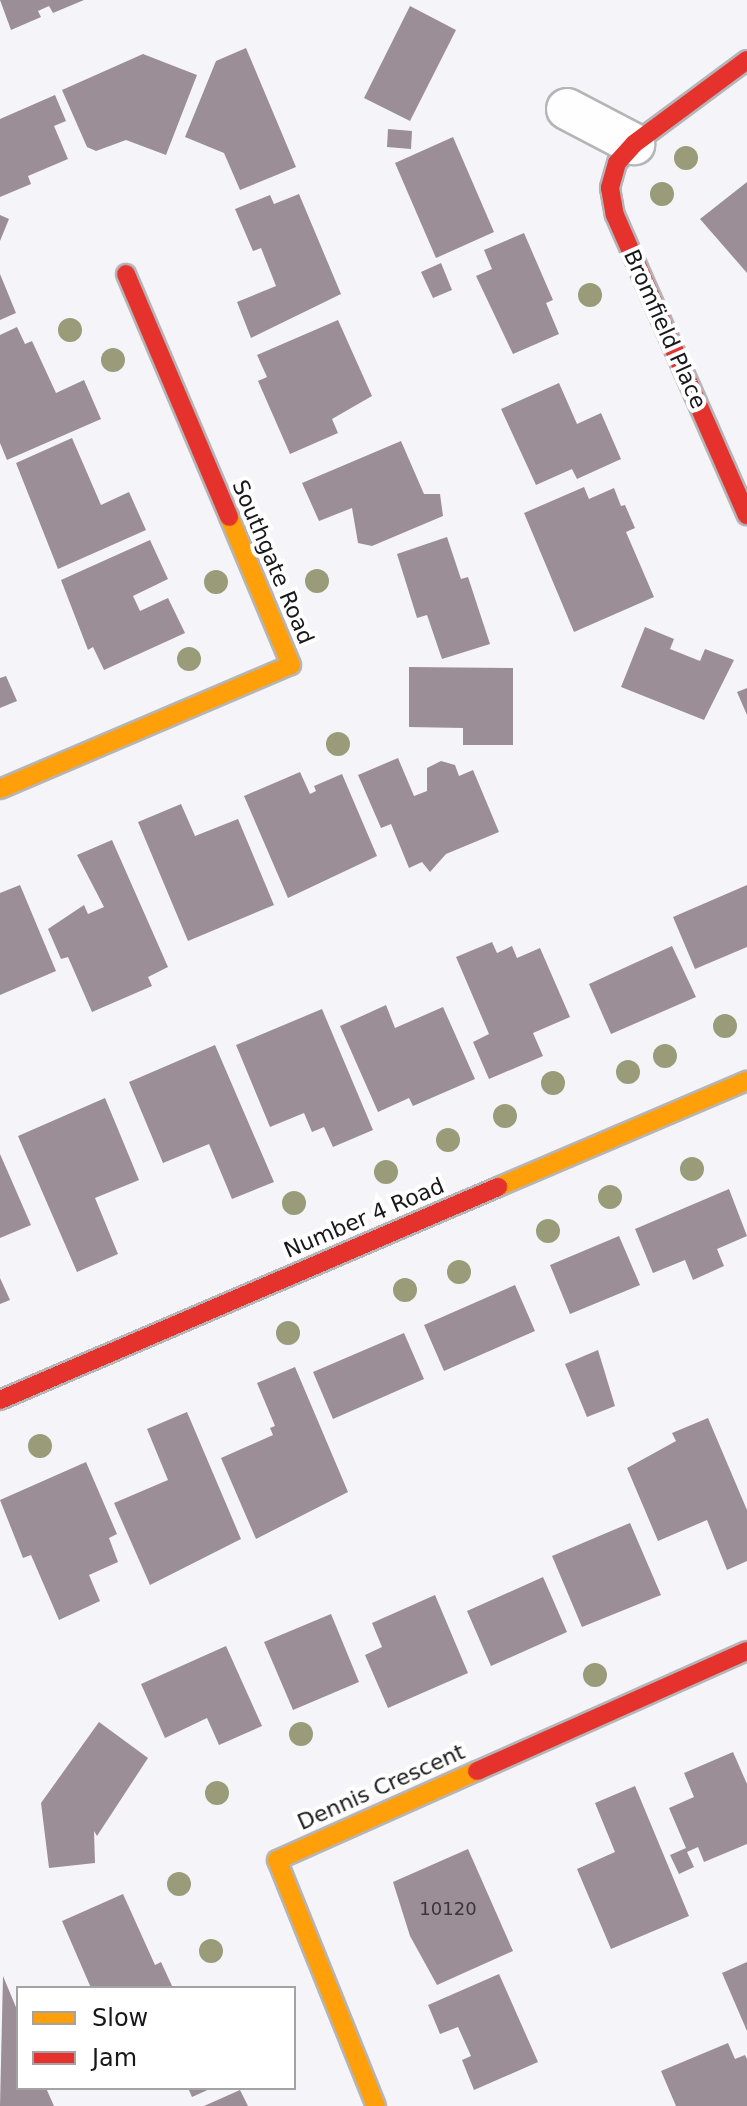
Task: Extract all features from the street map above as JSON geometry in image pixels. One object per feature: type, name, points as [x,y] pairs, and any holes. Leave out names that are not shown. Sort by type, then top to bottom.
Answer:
[{"type":"street","name":"Bromfield Place","points":[[747,60],[634,144],[617,163],[612,204],[747,515]]},
{"type":"street","points":[[567,109],[634,144]]},
{"type":"street","name":"Southgate Road","points":[[0,789],[291,665],[126,274]]},
{"type":"street","name":"Number 4 Road","points":[[0,1400],[747,1081]]},
{"type":"street","name":"Dennis Crescent","points":[[376,2106],[277,1860],[747,1651]]},
{"type":"building","points":[[0,0],[84,0],[53,13],[49,6],[38,11],[41,17],[11,30]]},
{"type":"building","points":[[410,6],[456,30],[410,121],[364,98]]},
{"type":"building","points":[[246,48],[296,167],[240,190],[224,153],[185,137],[216,61]]},
{"type":"building","points":[[143,54],[197,75],[166,155],[126,140],[96,151],[87,147],[62,90]]},
{"type":"building","points":[[55,95],[66,121],[54,126],[68,159],[28,176],[31,184],[0,197],[0,119]]},
{"type":"building","points":[[388,129],[412,131],[411,149],[387,147]]},
{"type":"building","points":[[453,137],[494,232],[436,258],[395,163]]},
{"type":"building","points":[[747,182],[747,273],[700,219]]},
{"type":"building","points":[[299,194],[341,294],[251,338],[237,302],[276,286],[261,248],[253,251],[235,209],[270,195],[274,204]]},
{"type":"building","points":[[0,215],[9,219],[0,241]]},
{"type":"building","points":[[524,233],[553,300],[546,303],[559,334],[513,354],[476,276],[492,269],[484,250]]},
{"type":"building","points":[[441,263],[452,290],[433,298],[421,272]]},
{"type":"building","points":[[0,274],[16,313],[0,320]]},
{"type":"building","points":[[338,320],[372,396],[332,419],[338,433],[290,454],[258,381],[267,377],[257,355]]},
{"type":"building","points":[[17,327],[25,344],[32,341],[56,393],[84,380],[101,419],[7,460],[0,443],[0,335]]},
{"type":"building","points":[[559,383],[577,424],[601,413],[621,459],[577,479],[572,469],[536,485],[501,409]]},
{"type":"building","points":[[72,438],[101,505],[129,492],[146,530],[58,569],[16,463]]},
{"type":"building","points":[[401,441],[424,494],[440,494],[443,516],[372,546],[358,543],[352,508],[319,521],[302,483]]},
{"type":"building","points":[[584,487],[589,499],[614,488],[621,506],[625,505],[635,528],[626,532],[654,597],[574,632],[524,513]]},
{"type":"building","points":[[447,537],[461,579],[468,577],[490,644],[442,659],[427,615],[417,618],[397,554]]},
{"type":"building","points":[[150,540],[168,579],[133,596],[140,611],[168,598],[185,633],[104,670],[93,647],[88,650],[61,580]]},
{"type":"building","points":[[645,627],[674,639],[670,649],[700,661],[705,649],[734,660],[704,720],[621,687]]},
{"type":"building","points":[[409,667],[513,668],[513,745],[463,745],[463,728],[409,727]]},
{"type":"building","points":[[6,676],[17,701],[0,708],[0,678]]},
{"type":"building","points":[[747,688],[747,715],[737,692]]},
{"type":"building","points":[[398,758],[414,796],[427,791],[427,768],[441,761],[455,765],[459,776],[473,770],[499,832],[446,854],[430,872],[422,862],[409,868],[391,824],[381,828],[358,775]]},
{"type":"building","points":[[300,772],[310,794],[316,791],[314,786],[342,774],[377,856],[288,898],[244,796]]},
{"type":"building","points":[[181,804],[195,836],[238,819],[274,905],[188,941],[138,822]]},
{"type":"building","points":[[112,840],[168,967],[148,977],[152,986],[92,1012],[68,957],[61,959],[48,929],[84,905],[88,914],[104,907],[77,855]]},
{"type":"building","points":[[20,885],[56,971],[0,995],[0,893]]},
{"type":"building","points":[[747,885],[747,947],[695,969],[673,917]]},
{"type":"building","points":[[492,942],[497,953],[512,946],[517,958],[540,948],[570,1017],[533,1033],[543,1056],[489,1079],[473,1042],[489,1034],[456,957]]},
{"type":"building","points":[[672,946],[696,997],[611,1034],[589,984]]},
{"type":"building","points":[[386,1005],[395,1028],[443,1007],[475,1079],[413,1106],[409,1098],[378,1112],[340,1026]]},
{"type":"building","points":[[322,1009],[373,1130],[333,1147],[324,1127],[312,1132],[304,1113],[270,1127],[236,1045]]},
{"type":"building","points":[[215,1045],[274,1182],[232,1199],[209,1144],[163,1163],[129,1082]]},
{"type":"building","points":[[105,1098],[139,1180],[95,1198],[118,1254],[77,1272],[18,1136]]},
{"type":"building","points":[[0,1154],[31,1225],[0,1238]]},
{"type":"building","points":[[729,1189],[747,1236],[717,1249],[724,1266],[693,1280],[685,1260],[653,1273],[635,1229]]},
{"type":"building","points":[[619,1236],[640,1285],[570,1314],[550,1265]]},
{"type":"building","points":[[0,1278],[10,1300],[0,1304]]},
{"type":"building","points":[[515,1285],[535,1331],[444,1371],[424,1325]]},
{"type":"building","points":[[404,1333],[424,1379],[333,1419],[313,1372]]},
{"type":"building","points":[[598,1350],[615,1406],[587,1417],[565,1364]]},
{"type":"building","points":[[295,1367],[348,1492],[256,1539],[221,1458],[273,1435],[270,1428],[275,1426],[257,1383]]},
{"type":"building","points":[[187,1412],[241,1539],[150,1585],[114,1503],[168,1480],[147,1429]]},
{"type":"building","points":[[708,1418],[747,1510],[747,1561],[727,1570],[707,1520],[658,1541],[627,1468],[676,1441],[672,1433]]},
{"type":"building","points":[[86,1462],[117,1534],[109,1538],[118,1562],[89,1575],[100,1601],[59,1620],[31,1555],[23,1558],[0,1500]]},
{"type":"building","points":[[630,1523],[661,1595],[582,1627],[552,1556]]},
{"type":"building","points":[[543,1577],[567,1632],[491,1666],[467,1611]]},
{"type":"building","points":[[435,1595],[468,1673],[388,1708],[365,1655],[382,1647],[372,1623]]},
{"type":"building","points":[[331,1614],[359,1682],[293,1710],[264,1642]]},
{"type":"building","points":[[226,1646],[262,1726],[219,1745],[207,1718],[165,1738],[141,1684]]},
{"type":"building","points":[[99,1722],[148,1758],[97,1836],[94,1831],[95,1863],[49,1868],[41,1803]]},
{"type":"building","points":[[733,1752],[747,1784],[747,1844],[704,1862],[698,1847],[687,1852],[694,1867],[679,1874],[670,1855],[686,1848],[669,1808],[694,1797],[684,1773]]},
{"type":"building","points":[[635,1786],[689,1916],[611,1949],[577,1869],[615,1852],[595,1803]]},
{"type":"building","points":[[468,1849],[513,1951],[437,1985],[410,1936],[393,1882]]},
{"type":"building","points":[[123,1894],[155,1965],[161,1962],[172,1986],[90,1986],[62,1921]]},
{"type":"building","points":[[747,1962],[747,2031],[722,1973]]},
{"type":"building","points":[[499,1974],[538,2062],[474,2090],[462,2060],[471,2056],[458,2027],[440,2034],[428,2005]]},
{"type":"building","points":[[3,1976],[16,2007],[16,2090],[47,2090],[54,2106],[0,2106]]},
{"type":"building","points":[[728,2043],[735,2059],[745,2055],[747,2059],[747,2106],[676,2106],[661,2071]]},
{"type":"building","points":[[189,2090],[208,2090],[192,2097]]},
{"type":"building","points":[[240,2090],[248,2106],[204,2106]]},
{"type":"traffic: slow","points":[[0,789],[291,665],[229,517]]},
{"type":"traffic: slow","points":[[498,1187],[747,1081]]},
{"type":"traffic: slow","points":[[376,2106],[277,1860],[477,1771]]},
{"type":"traffic: jam","points":[[747,60],[634,144],[617,163],[610,188],[615,215],[747,515]]},
{"type":"traffic: jam","points":[[126,274],[229,517]]},
{"type":"traffic: jam","points":[[0,1400],[498,1187]]},
{"type":"traffic: jam","points":[[477,1771],[747,1651]]}]
